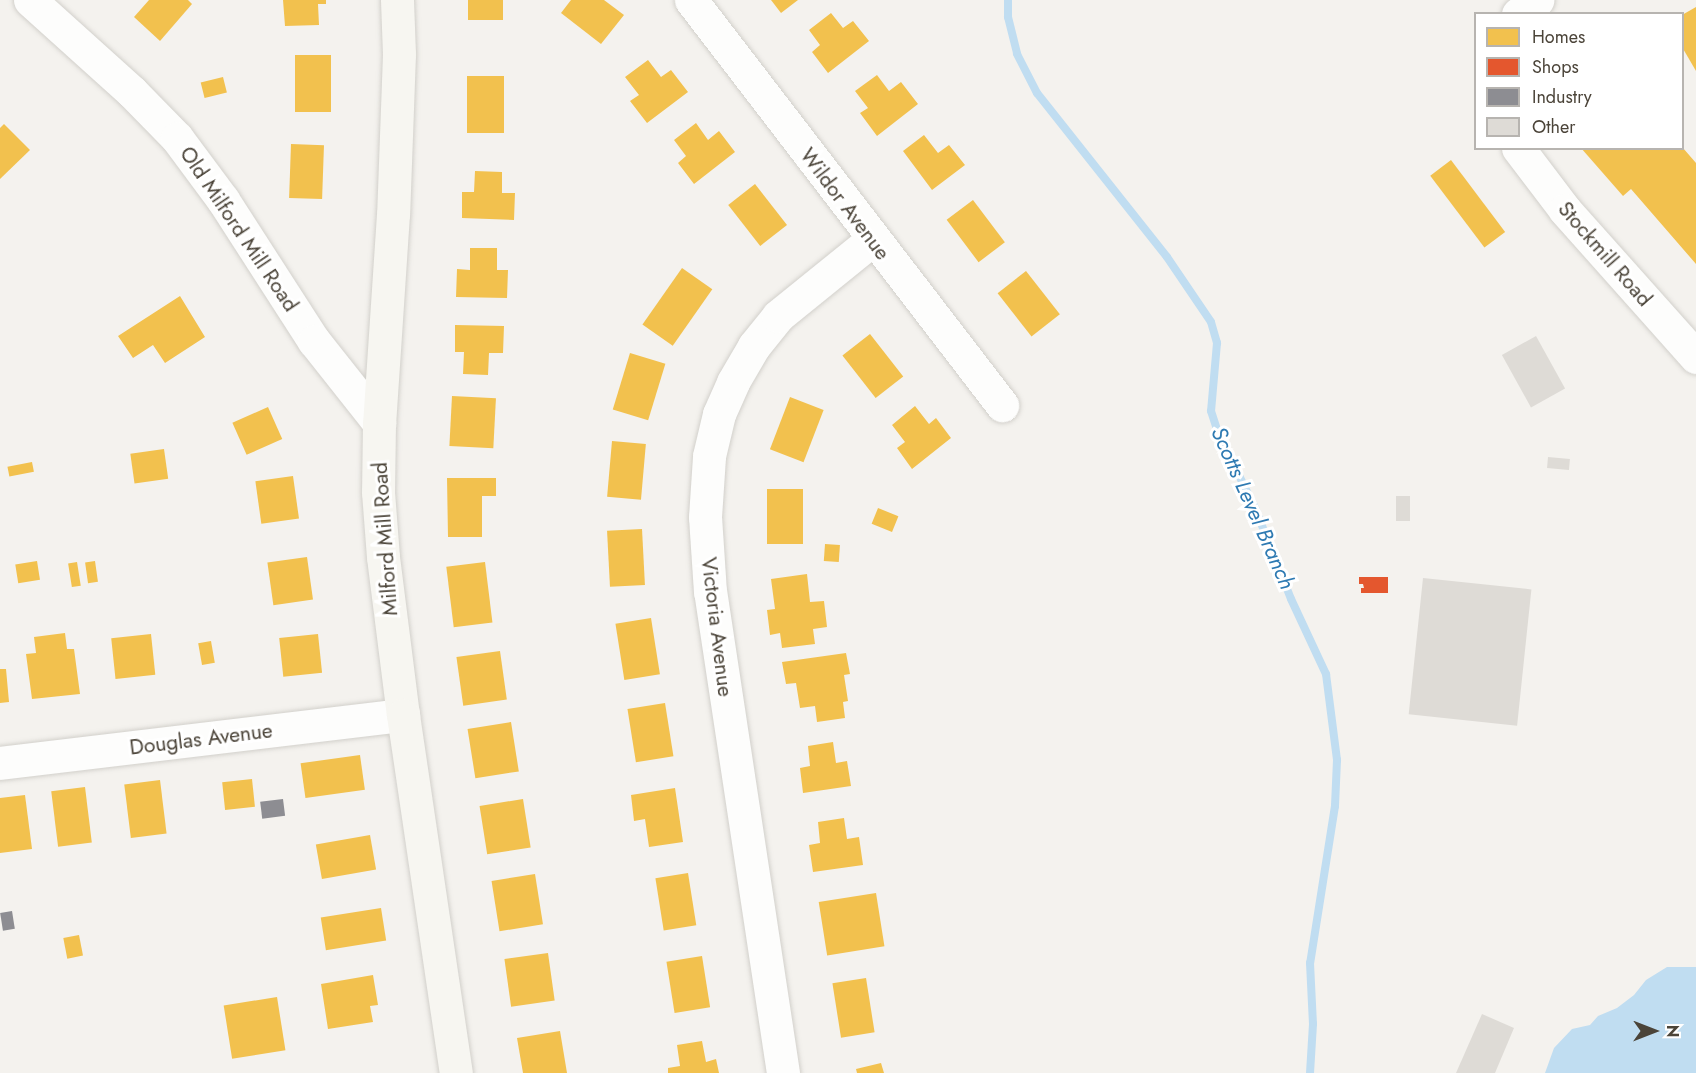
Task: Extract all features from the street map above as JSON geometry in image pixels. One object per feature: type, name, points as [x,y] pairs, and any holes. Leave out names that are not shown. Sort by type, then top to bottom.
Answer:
[{"type":"main road","name":"Milford Mill Road","points":[[397,0],[399,54],[393,214],[379,423],[378,492],[383,557],[403,716],[456,1073]]},
{"type":"street","name":"Old Milford Mill Road","points":[[30,0],[132,92],[177,138],[223,200],[315,341],[379,423]]},
{"type":"street","name":"Wildor Avenue","points":[[691,0],[872,240],[1002,405]]},
{"type":"street","points":[[1521,12],[1537,0]]},
{"type":"street","name":"Stockmill Road","points":[[1520,150],[1565,210],[1696,357]]},
{"type":"street","name":"Victoria Avenue","points":[[783,1073],[710,592],[705,517],[709,456],[719,414],[733,382],[754,346],[778,316],[872,240]]},
{"type":"street","name":"Douglas Avenue","points":[[0,763],[403,716]]},
{"type":"water","points":[[1667,967],[1696,967],[1696,1073],[1545,1073],[1554,1048],[1572,1029],[1590,1025],[1598,1016],[1617,1008],[1634,995],[1646,980]]},
{"type":"building: Homes","points":[[149,0],[188,0],[192,4],[160,41],[134,17]]},
{"type":"building: Homes","points":[[283,0],[326,0],[326,4],[318,4],[319,25],[285,26]]},
{"type":"building: Homes","points":[[468,0],[503,0],[503,20],[468,20]]},
{"type":"building: Homes","points":[[571,0],[604,0],[624,15],[601,44],[561,13]]},
{"type":"building: Homes","points":[[771,0],[798,0],[781,13]]},
{"type":"building: Homes","points":[[1696,7],[1696,71],[1684,50],[1684,14]]},
{"type":"building: Homes","points":[[831,13],[843,28],[853,21],[869,41],[828,73],[812,52],[820,45],[809,30]]},
{"type":"building: Homes","points":[[295,55],[331,55],[331,112],[295,112]]},
{"type":"building: Homes","points":[[648,60],[661,77],[671,70],[688,92],[647,123],[630,101],[639,95],[625,77]]},
{"type":"building: Homes","points":[[877,75],[889,91],[901,82],[918,104],[877,136],[860,113],[868,108],[855,91]]},
{"type":"building: Homes","points":[[467,76],[504,76],[504,133],[467,133]]},
{"type":"building: Homes","points":[[223,77],[227,93],[205,98],[201,83]]},
{"type":"building: Homes","points":[[696,123],[708,140],[719,131],[735,152],[694,184],[678,163],[686,156],[674,140]]},
{"type":"building: Homes","points":[[4,124],[30,150],[0,179],[0,128]]},
{"type":"building: Homes","points":[[924,135],[938,153],[949,145],[965,165],[932,190],[903,151]]},
{"type":"building: Homes","points":[[291,144],[324,145],[322,199],[289,198]]},
{"type":"building: Homes","points":[[1684,149],[1696,163],[1696,264],[1631,189],[1623,196],[1583,150]]},
{"type":"building: Homes","points":[[1451,160],[1505,232],[1484,248],[1430,176]]},
{"type":"building: Homes","points":[[475,171],[502,172],[502,193],[515,193],[514,220],[462,218],[462,192],[474,192]]},
{"type":"building: Homes","points":[[755,184],[787,225],[760,246],[728,205]]},
{"type":"building: Homes","points":[[973,200],[1005,242],[979,262],[947,220]]},
{"type":"building: Homes","points":[[470,248],[497,248],[497,270],[508,270],[507,298],[456,297],[457,269],[470,270]]},
{"type":"building: Homes","points":[[682,268],[712,289],[673,346],[642,325]]},
{"type":"building: Homes","points":[[1026,271],[1060,314],[1031,337],[998,293]]},
{"type":"building: Homes","points":[[180,296],[205,337],[165,363],[153,345],[133,358],[118,336]]},
{"type":"building: Homes","points":[[455,325],[504,326],[503,353],[489,353],[488,375],[463,374],[464,352],[455,352]]},
{"type":"building: Homes","points":[[870,334],[903,377],[876,398],[842,356]]},
{"type":"building: Homes","points":[[630,353],[665,364],[648,420],[613,409]]},
{"type":"building: Homes","points":[[452,396],[496,398],[493,448],[449,446]]},
{"type":"building: Homes","points":[[790,397],[824,410],[804,462],[770,449]]},
{"type":"building: Homes","points":[[915,406],[929,424],[936,418],[951,438],[912,469],[897,448],[905,442],[892,425]]},
{"type":"building: Homes","points":[[268,407],[282,439],[247,455],[232,423]]},
{"type":"building: Homes","points":[[612,441],[646,444],[641,500],[607,497]]},
{"type":"building: Homes","points":[[164,449],[168,479],[135,483],[130,454]]},
{"type":"building: Homes","points":[[32,462],[34,472],[9,477],[7,467]]},
{"type":"building: Homes","points":[[293,476],[299,519],[261,524],[255,481]]},
{"type":"building: Homes","points":[[447,478],[496,478],[496,496],[482,496],[482,537],[448,537]]},
{"type":"building: Homes","points":[[767,489],[803,489],[803,544],[767,544]]},
{"type":"building: Homes","points":[[878,508],[898,516],[892,532],[872,524]]},
{"type":"building: Homes","points":[[642,529],[645,585],[610,587],[607,531]]},
{"type":"building: Homes","points":[[825,544],[840,545],[839,562],[824,561]]},
{"type":"building: Homes","points":[[307,557],[313,600],[273,605],[267,563]]},
{"type":"building: Homes","points":[[37,561],[40,580],[18,583],[15,564]]},
{"type":"building: Homes","points":[[95,561],[98,582],[88,583],[85,562]]},
{"type":"building: Homes","points":[[77,562],[81,586],[72,587],[68,563]]},
{"type":"building: Homes","points":[[485,562],[492,623],[454,627],[446,567]]},
{"type":"building: Homes","points":[[807,574],[810,602],[824,601],[827,627],[813,629],[815,644],[782,648],[780,633],[770,635],[767,610],[775,609],[771,579]]},
{"type":"building: Homes","points":[[651,618],[660,674],[624,680],[615,624]]},
{"type":"building: Homes","points":[[65,633],[67,649],[74,649],[80,694],[32,699],[26,654],[36,653],[34,637]]},
{"type":"building: Homes","points":[[151,634],[155,675],[116,679],[111,638]]},
{"type":"building: Homes","points":[[318,634],[322,673],[283,677],[279,638]]},
{"type":"building: Homes","points":[[211,641],[215,663],[202,665],[198,643]]},
{"type":"building: Homes","points":[[500,651],[507,700],[463,706],[456,657]]},
{"type":"building: Homes","points":[[846,653],[850,674],[844,675],[848,701],[843,702],[845,718],[817,722],[815,706],[800,708],[796,683],[786,684],[782,662]]},
{"type":"building: Homes","points":[[0,669],[6,669],[9,702],[0,703]]},
{"type":"building: Homes","points":[[665,703],[673,756],[636,762],[627,709]]},
{"type":"building: Homes","points":[[511,722],[519,771],[475,778],[468,729]]},
{"type":"building: Homes","points":[[833,742],[836,763],[847,761],[851,786],[803,793],[800,768],[810,766],[808,746]]},
{"type":"building: Homes","points":[[360,755],[365,790],[305,798],[301,763]]},
{"type":"building: Homes","points":[[252,779],[255,807],[225,810],[222,782]]},
{"type":"building: Homes","points":[[160,780],[167,834],[131,838],[124,784]]},
{"type":"building: Homes","points":[[85,787],[92,843],[58,847],[51,791]]},
{"type":"building: Homes","points":[[675,788],[683,842],[649,847],[645,819],[634,821],[631,795]]},
{"type":"building: Homes","points":[[25,795],[32,849],[0,853],[0,798]]},
{"type":"building: Homes","points":[[523,799],[531,847],[487,854],[480,806]]},
{"type":"building: Homes","points":[[844,818],[847,839],[859,837],[863,865],[813,872],[809,845],[820,843],[818,822]]},
{"type":"building: Homes","points":[[370,835],[376,869],[322,879],[316,845]]},
{"type":"building: Homes","points":[[688,873],[696,925],[664,931],[655,878]]},
{"type":"building: Homes","points":[[535,874],[543,924],[500,931],[492,881]]},
{"type":"building: Homes","points":[[876,893],[884,946],[827,955],[819,902]]},
{"type":"building: Homes","points":[[381,908],[386,941],[326,950],[321,918]]},
{"type":"building: Homes","points":[[79,935],[83,956],[67,959],[63,938]]},
{"type":"building: Homes","points":[[548,953],[555,1001],[511,1007],[504,959]]},
{"type":"building: Homes","points":[[702,956],[710,1007],[675,1013],[666,962]]},
{"type":"building: Homes","points":[[373,975],[378,1005],[370,1006],[373,1022],[328,1029],[321,984]]},
{"type":"building: Homes","points":[[866,978],[875,1032],[841,1038],[832,983]]},
{"type":"building: Homes","points":[[277,997],[285,1050],[232,1059],[224,1005]]},
{"type":"building: Homes","points":[[560,1031],[567,1073],[523,1073],[517,1038]]},
{"type":"building: Homes","points":[[702,1041],[706,1062],[716,1059],[719,1073],[668,1073],[668,1068],[680,1066],[677,1045]]},
{"type":"building: Homes","points":[[881,1063],[884,1073],[857,1073],[856,1069]]},
{"type":"building: Shops","points":[[1359,577],[1388,577],[1388,593],[1361,593],[1361,588],[1364,588],[1363,584],[1359,584]]},
{"type":"building: Industry","points":[[283,799],[285,816],[262,819],[260,802]]},
{"type":"building: Industry","points":[[12,911],[15,929],[3,931],[0,913]]},
{"type":"building: Other","points":[[1536,336],[1565,388],[1531,407],[1502,355]]},
{"type":"building: Other","points":[[1548,457],[1570,459],[1569,470],[1547,468]]},
{"type":"building: Other","points":[[1396,496],[1410,496],[1410,521],[1396,521]]},
{"type":"building: Other","points":[[1423,578],[1531,589],[1517,726],[1409,714]]},
{"type":"building: Other","points":[[1482,1014],[1514,1028],[1495,1073],[1456,1073]]},
{"type":"waterway","name":"Scotts Level Branch","points":[[1008,0],[1008,17],[1017,54],[1037,93],[1167,257],[1211,322],[1217,343],[1211,411],[1218,433],[1255,508],[1291,599],[1326,674],[1337,760],[1335,806],[1310,963],[1313,1024],[1310,1073]]}]
